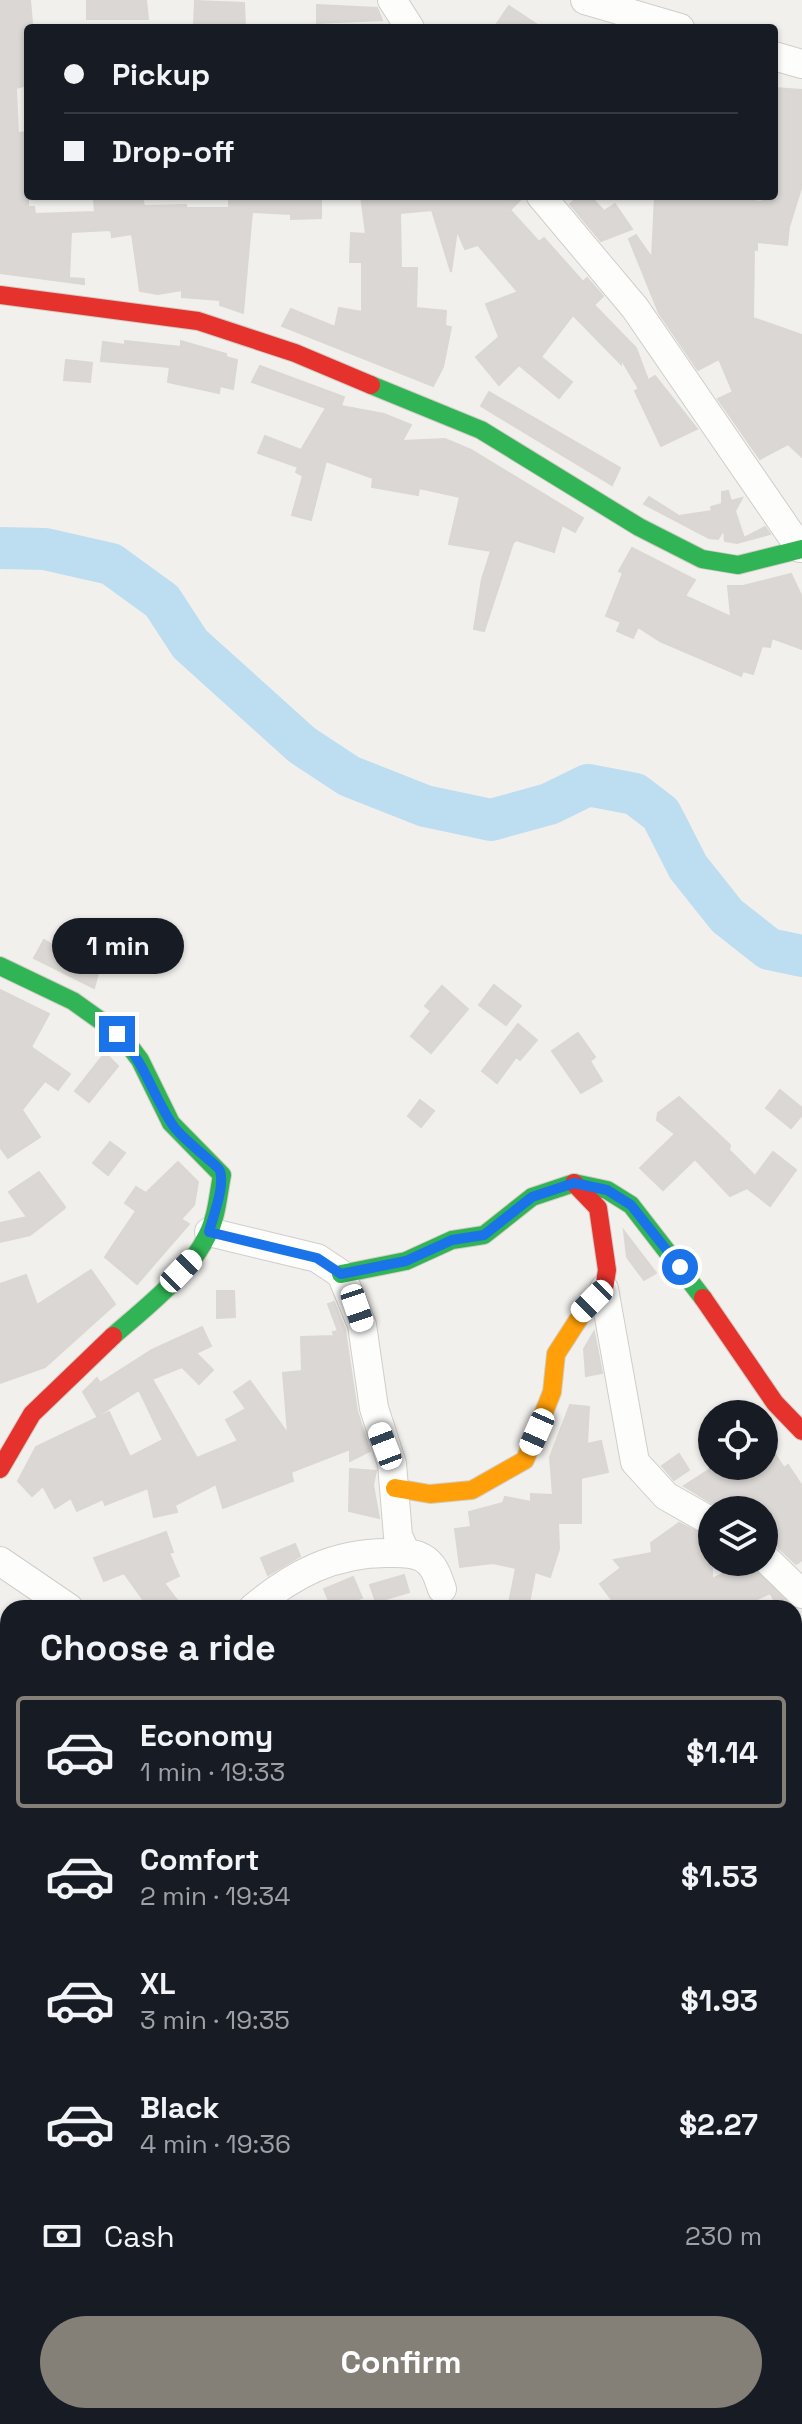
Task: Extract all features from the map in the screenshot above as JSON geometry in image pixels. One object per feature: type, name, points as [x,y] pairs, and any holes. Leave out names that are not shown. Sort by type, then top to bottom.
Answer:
[{"type":"street","points":[[392,0],[407,24]]},
{"type":"street","points":[[585,0],[666,24]]},
{"type":"street","points":[[778,57],[802,64]]},
{"type":"street","points":[[0,295],[198,321],[295,353],[481,430],[639,527],[702,559],[738,565],[758,563],[801,548],[635,308],[544,200]]},
{"type":"street","points":[[0,966],[101,1018],[133,1049],[171,1124],[193,1150],[218,1166],[222,1175],[209,1232],[194,1258],[153,1304],[67,1375],[36,1412],[0,1469]]},
{"type":"street","points":[[341,1274],[406,1261],[452,1240],[484,1235],[532,1197],[574,1183],[607,1190],[631,1205],[696,1288],[775,1403],[802,1431]]},
{"type":"street","points":[[574,1183],[598,1208],[607,1270],[604,1289],[635,1462],[666,1496],[698,1514]]},
{"type":"street","points":[[209,1232],[317,1258],[341,1274],[362,1325],[374,1408],[392,1464],[398,1536],[406,1553]]},
{"type":"street","points":[[395,1488],[430,1494],[472,1490],[525,1460],[552,1392],[556,1354],[580,1313],[604,1289]]},
{"type":"street","points":[[263,1600],[288,1580],[324,1563],[362,1553],[406,1553],[423,1558],[434,1568],[442,1589]]},
{"type":"street","points":[[0,1561],[57,1600]]},
{"type":"street","points":[[778,1571],[802,1594]]},
{"type":"building","points":[[0,0],[30,0],[32,23],[24,24],[24,86],[16,88],[18,133],[24,132],[24,200],[28,200],[28,207],[34,207],[35,214],[95,212],[94,201],[101,200],[143,200],[144,206],[229,208],[229,200],[321,200],[321,218],[291,219],[291,214],[252,212],[243,313],[220,305],[220,300],[182,297],[182,290],[158,294],[140,291],[132,234],[112,237],[111,230],[71,232],[69,278],[84,279],[84,284],[0,273]]},
{"type":"building","points":[[87,0],[146,0],[148,19],[87,19]]},
{"type":"building","points":[[195,1],[244,3],[245,24],[194,24]]},
{"type":"building","points":[[317,5],[377,8],[382,20],[317,23]]},
{"type":"building","points":[[509,6],[536,24],[497,24]]},
{"type":"building","points":[[778,88],[802,90],[802,185],[789,227],[787,245],[757,242],[757,250],[754,249],[753,318],[802,335],[802,457],[788,444],[760,459],[718,399],[733,392],[719,359],[698,370],[659,313],[629,239],[636,235],[652,258],[655,200],[778,200]]},
{"type":"building","points":[[362,200],[520,200],[510,210],[539,242],[544,238],[583,282],[587,278],[603,296],[594,305],[636,348],[648,380],[655,376],[697,429],[661,446],[635,391],[639,389],[621,359],[621,364],[573,315],[541,357],[572,382],[559,398],[519,365],[499,385],[476,357],[499,337],[486,304],[518,292],[478,245],[465,249],[457,230],[451,272],[432,210],[400,213],[401,268],[417,268],[416,308],[446,311],[445,326],[451,327],[443,367],[433,386],[282,326],[291,309],[335,327],[339,308],[362,312],[362,262],[350,262],[351,233],[366,234]]},
{"type":"building","points":[[574,200],[594,200],[604,211],[615,204],[632,229],[601,241],[570,204]]},
{"type":"building","points":[[125,341],[181,347],[181,341],[226,354],[226,357],[237,360],[233,389],[220,386],[219,393],[168,382],[170,367],[101,361],[103,342],[125,345]]},
{"type":"building","points":[[66,360],[92,363],[90,382],[64,380]]},
{"type":"building","points":[[260,366],[344,397],[341,406],[384,414],[411,425],[402,441],[445,439],[471,450],[583,518],[575,532],[562,525],[554,552],[516,540],[513,543],[484,631],[474,629],[482,579],[491,551],[449,544],[460,497],[419,488],[418,495],[372,487],[373,478],[326,461],[311,520],[292,515],[303,476],[296,472],[298,467],[258,453],[265,436],[301,450],[326,408],[252,382]]},
{"type":"building","points":[[489,392],[620,468],[612,485],[481,406]]},
{"type":"building","points":[[728,491],[731,501],[742,498],[735,511],[744,538],[765,527],[770,534],[737,543],[725,541],[724,529],[718,539],[709,538],[644,504],[649,497],[679,516],[712,511],[711,507],[722,504],[722,492]]},
{"type":"building","points":[[632,548],[695,580],[685,596],[731,617],[728,586],[743,586],[791,574],[802,597],[802,649],[772,638],[770,647],[762,646],[753,674],[743,671],[741,676],[660,641],[638,627],[633,638],[617,631],[621,622],[606,616],[623,573],[619,571]]},
{"type":"building","points":[[76,927],[106,944],[94,988],[34,958],[44,940],[62,951]]},
{"type":"building","points":[[494,985],[521,1006],[506,1025],[479,1005]]},
{"type":"building","points":[[442,986],[468,1009],[431,1053],[411,1036],[431,1011],[425,1006]]},
{"type":"building","points":[[0,990],[49,1014],[31,1047],[70,1074],[58,1090],[45,1081],[22,1110],[40,1137],[8,1158],[0,1147]]},
{"type":"building","points":[[518,1024],[537,1040],[520,1060],[516,1057],[497,1083],[482,1071]]},
{"type":"building","points":[[578,1033],[595,1057],[590,1061],[602,1081],[581,1093],[552,1051]]},
{"type":"building","points":[[105,1053],[118,1066],[89,1102],[75,1091]]},
{"type":"building","points":[[780,1090],[802,1108],[802,1115],[791,1128],[766,1108]]},
{"type":"building","points":[[679,1097],[730,1145],[729,1150],[755,1176],[773,1152],[796,1170],[770,1206],[747,1188],[730,1196],[695,1159],[663,1190],[640,1168],[675,1134],[657,1120],[658,1113]]},
{"type":"building","points":[[420,1100],[434,1111],[421,1127],[408,1116]]},
{"type":"building","points":[[110,1142],[125,1153],[108,1175],[93,1163]]},
{"type":"building","points":[[178,1162],[198,1182],[194,1205],[181,1219],[189,1224],[137,1284],[105,1257],[136,1211],[125,1203],[136,1187],[146,1193]]},
{"type":"building","points":[[39,1172],[65,1207],[62,1209],[65,1208],[30,1235],[0,1242],[0,1223],[27,1217],[9,1192]]},
{"type":"building","points":[[624,1231],[656,1273],[644,1280],[627,1257]]},
{"type":"building","points":[[91,1270],[115,1304],[45,1367],[0,1383],[0,1284],[26,1275],[37,1305]]},
{"type":"building","points":[[217,1291],[234,1291],[235,1317],[217,1318]]},
{"type":"building","points":[[334,1302],[345,1330],[357,1411],[370,1451],[350,1461],[350,1449],[291,1472],[293,1481],[223,1508],[216,1484],[175,1505],[177,1512],[154,1517],[148,1488],[105,1505],[103,1499],[77,1511],[71,1498],[55,1508],[43,1486],[32,1496],[18,1481],[36,1447],[109,1412],[130,1457],[163,1440],[139,1390],[97,1416],[83,1392],[97,1378],[100,1383],[152,1350],[202,1327],[211,1346],[196,1353],[213,1370],[199,1384],[182,1367],[152,1379],[197,1458],[238,1441],[226,1420],[246,1409],[234,1392],[250,1381],[288,1434],[283,1373],[302,1371],[301,1337],[334,1336],[333,1332],[338,1331],[328,1304]]},
{"type":"building","points":[[594,1332],[602,1373],[586,1376],[584,1349]]},
{"type":"building","points":[[570,1405],[589,1407],[587,1444],[601,1441],[608,1472],[581,1478],[581,1523],[558,1523],[559,1549],[550,1577],[535,1572],[530,1600],[510,1600],[516,1568],[493,1563],[460,1567],[455,1529],[471,1527],[469,1512],[503,1503],[505,1497],[531,1502],[531,1494],[553,1495],[550,1457]]},
{"type":"building","points":[[679,1454],[689,1470],[674,1480],[662,1466]]},
{"type":"building","points":[[778,1459],[784,1468],[788,1465],[802,1486],[802,1560],[796,1564],[778,1547],[778,1496],[700,1496],[684,1486],[698,1477],[698,1480],[778,1480]]},
{"type":"building","points":[[350,1469],[376,1471],[373,1485],[379,1518],[349,1511]]},
{"type":"building","points":[[679,1523],[698,1532],[698,1576],[712,1576],[712,1579],[718,1576],[762,1576],[785,1600],[774,1600],[770,1593],[756,1600],[612,1600],[600,1584],[621,1568],[614,1560],[652,1553],[651,1543]]},
{"type":"building","points":[[166,1532],[173,1552],[169,1553],[179,1576],[164,1583],[177,1600],[143,1600],[124,1573],[104,1581],[94,1558]]},
{"type":"building","points":[[295,1544],[300,1556],[268,1575],[261,1558]]},
{"type":"building","points":[[404,1575],[409,1592],[375,1600],[370,1585]]},
{"type":"building","points":[[353,1577],[362,1598],[329,1600],[324,1589]]},
{"type":"waterway","points":[[0,548],[45,549],[111,564],[162,601],[190,644],[302,745],[349,776],[425,806],[491,820],[549,804],[588,785],[635,794],[661,814],[688,867],[727,916],[769,949],[802,956]]},
{"type":"traffic: fast","points":[[371,385],[481,430],[639,527],[702,559],[738,565],[802,549]]},
{"type":"traffic: fast","points":[[0,966],[73,1001],[122,1036],[140,1060],[171,1123],[222,1175],[213,1221],[199,1250],[165,1290],[113,1336]]},
{"type":"traffic: fast","points":[[341,1274],[406,1261],[452,1240],[484,1235],[532,1197],[574,1183],[607,1190],[631,1205],[703,1298]]},
{"type":"traffic: slow","points":[[395,1488],[430,1494],[472,1490],[525,1460],[552,1392],[556,1354],[587,1306]]},
{"type":"traffic: jam","points":[[0,295],[198,321],[295,353],[371,385]]},
{"type":"traffic: jam","points":[[574,1183],[598,1208],[607,1270],[604,1289],[587,1306]]},
{"type":"traffic: jam","points":[[703,1298],[775,1403],[802,1431]]},
{"type":"traffic: jam","points":[[0,1469],[32,1414],[113,1336]]},
{"type":"route","points":[[117,1034],[133,1049],[171,1124],[193,1150],[218,1166],[222,1175],[209,1232],[317,1258],[341,1274],[406,1261],[452,1240],[484,1235],[532,1197],[574,1183],[607,1190],[631,1205],[680,1267]]}]
